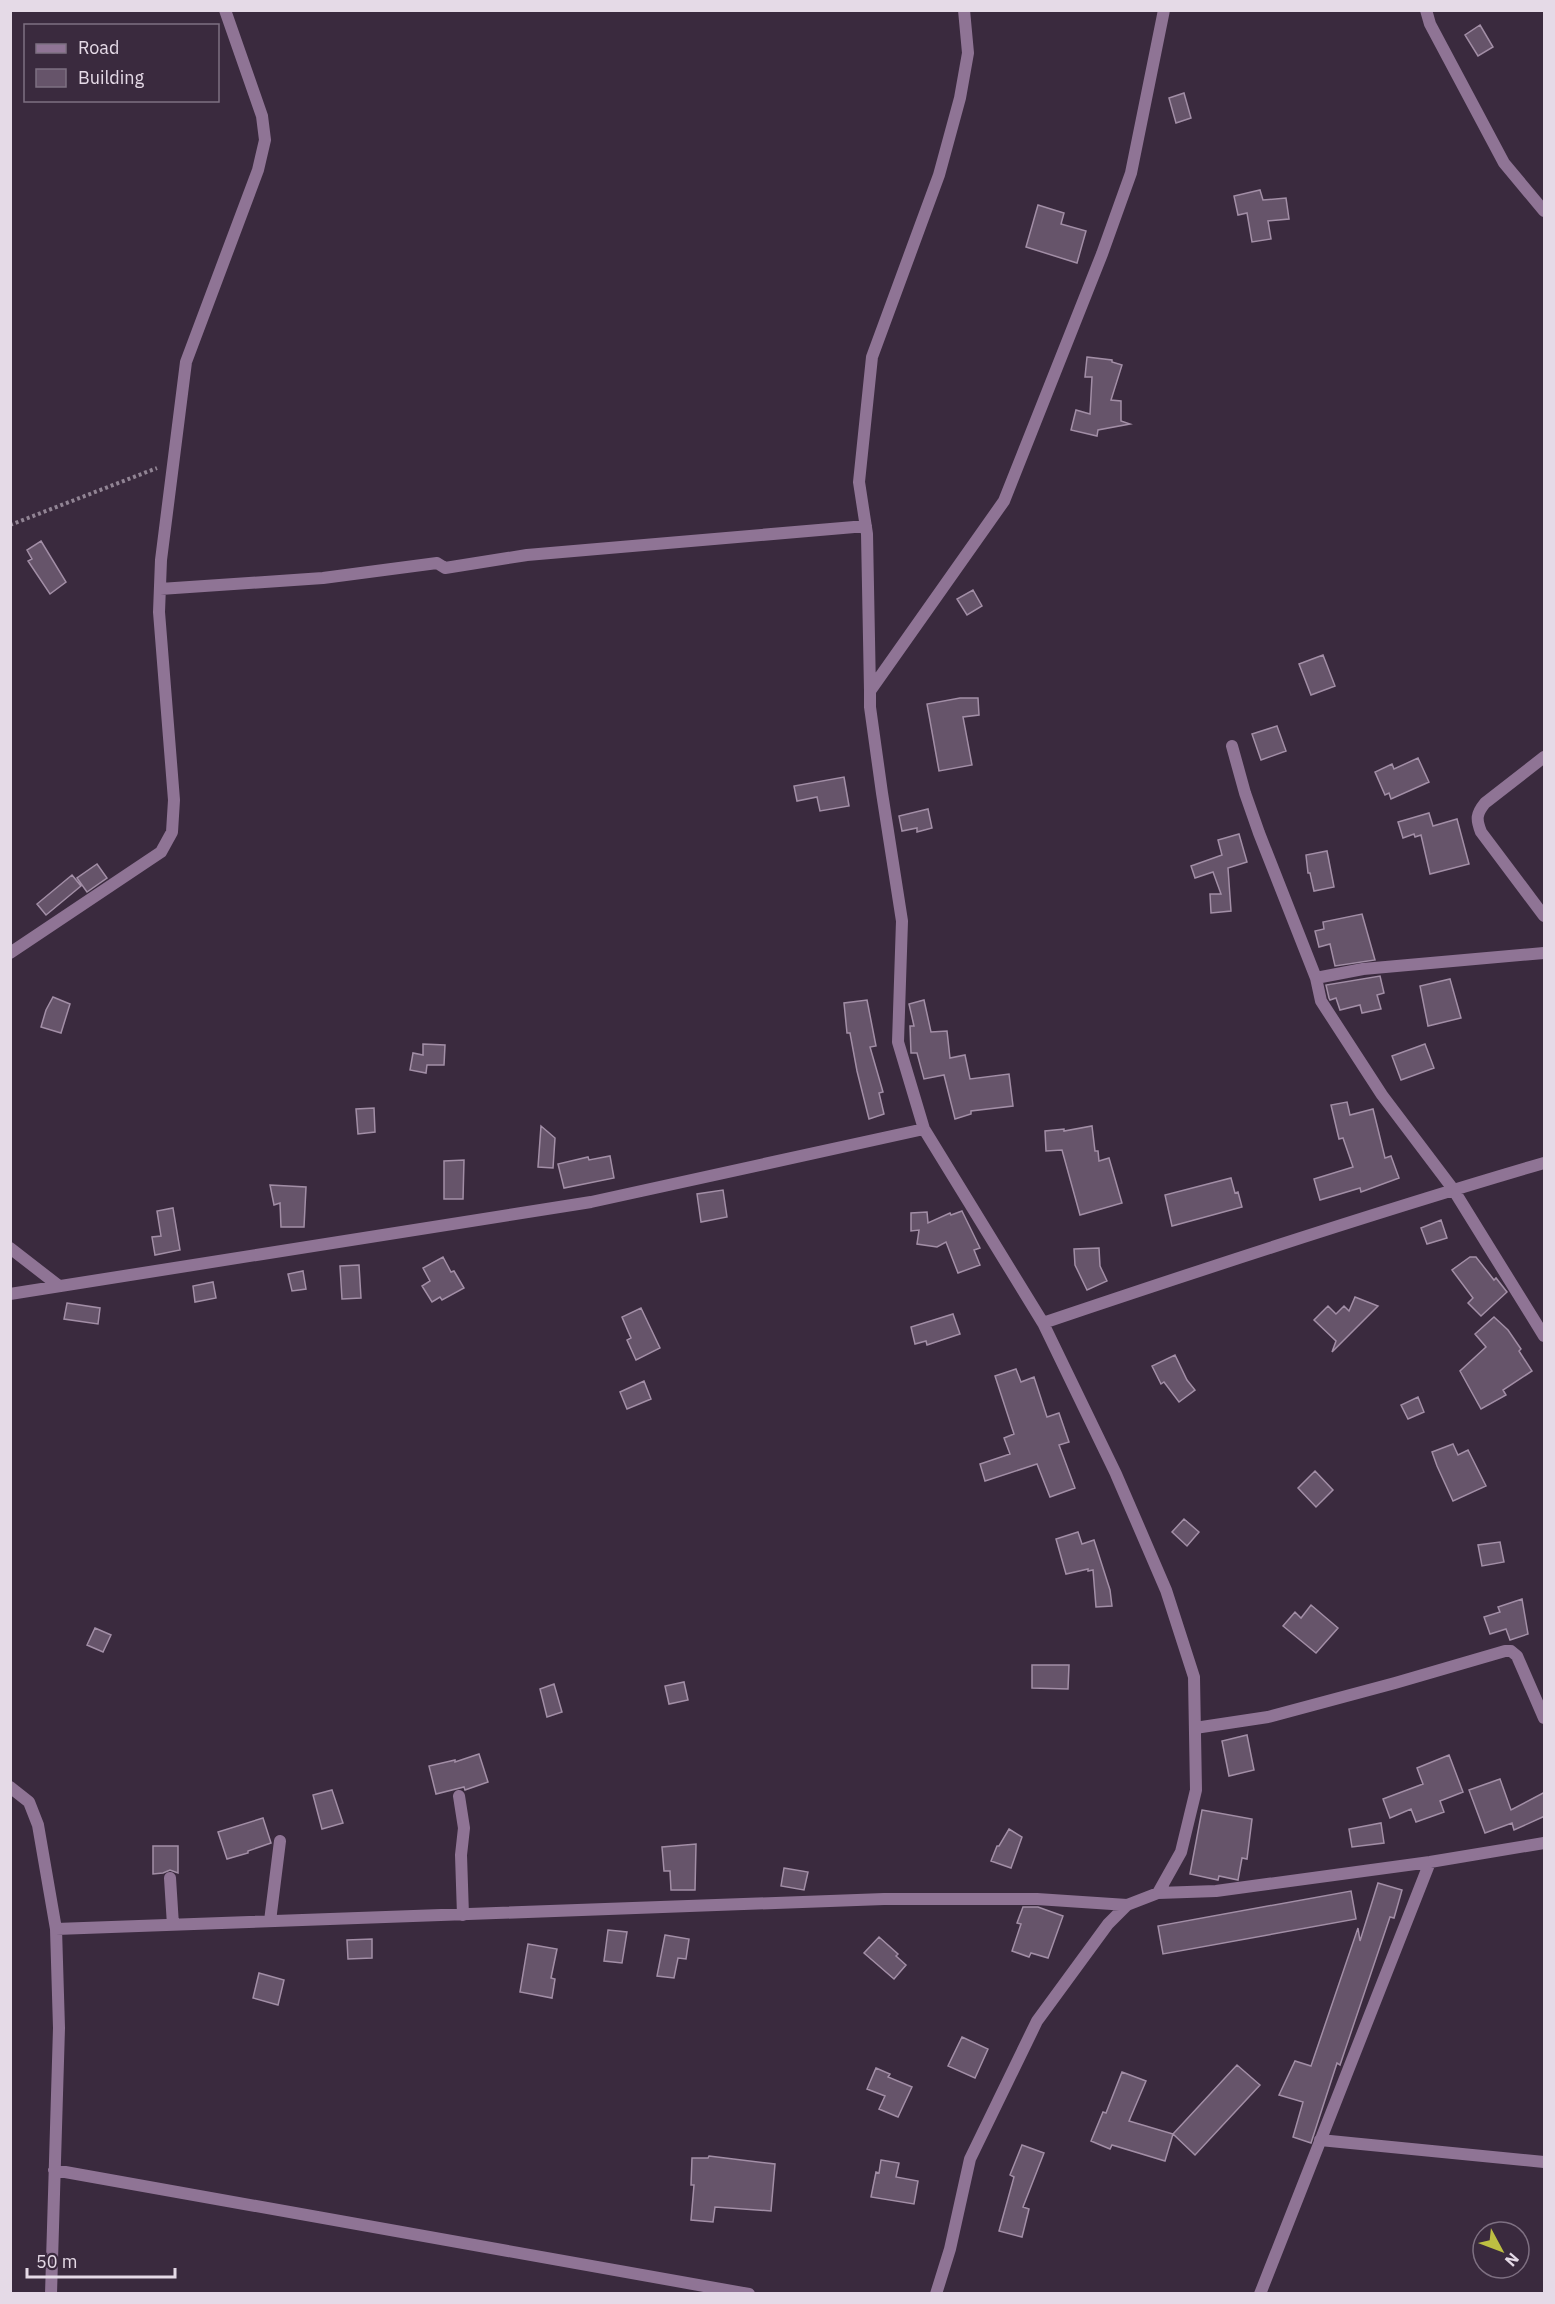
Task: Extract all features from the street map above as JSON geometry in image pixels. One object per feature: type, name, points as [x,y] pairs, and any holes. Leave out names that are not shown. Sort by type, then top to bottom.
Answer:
[{"type":"street","points":[[10,953],[161,852],[172,832],[174,800],[159,612],[161,560],[186,362],[258,170],[265,140],[262,116],[225,10]]},
{"type":"street","points":[[964,10],[968,53],[960,98],[939,175],[872,357],[859,482],[866,526],[870,706],[903,921],[898,1042],[924,1129],[1043,1323],[1116,1474],[1166,1590],[1194,1677],[1196,1790],[1181,1852],[1158,1893]]},
{"type":"street","points":[[870,691],[1004,501],[1102,254],[1131,173],[1164,10]]},
{"type":"street","points":[[1426,10],[1431,24],[1504,163],[1545,211]]},
{"type":"street","points":[[160,589],[323,578],[437,562],[445,568],[527,555],[866,526]]},
{"type":"street","points":[[1232,746],[1245,793],[1316,978],[1321,1000],[1382,1095],[1453,1190],[1545,1336]]},
{"type":"street","points":[[1545,757],[1485,803],[1478,812],[1477,820],[1481,832],[1545,916]]},
{"type":"street","points":[[1316,978],[1364,969],[1545,953]]},
{"type":"street","points":[[10,1294],[591,1202],[924,1129]]},
{"type":"street","points":[[1043,1323],[1253,1253],[1545,1163]]},
{"type":"street","points":[[10,1248],[59,1286]]},
{"type":"street","points":[[1195,1728],[1269,1717],[1505,1651],[1511,1651],[1516,1656],[1545,1718]]},
{"type":"street","points":[[10,1787],[29,1802],[38,1825],[56,1929],[59,2028],[51,2294]]},
{"type":"street","points":[[459,1796],[464,1828],[461,1855],[463,1915]]},
{"type":"street","points":[[270,1921],[280,1841]]},
{"type":"street","points":[[936,2294],[950,2249],[970,2159],[1017,2061],[1037,2021],[1083,1956],[1107,1924],[1128,1905],[1158,1893],[1216,1891],[1430,1862],[1545,1843]]},
{"type":"street","points":[[1260,2294],[1430,1862]]},
{"type":"street","points":[[170,1878],[173,1925]]},
{"type":"street","points":[[56,1929],[884,1899],[1037,1899],[1128,1905]]},
{"type":"street","points":[[1320,2140],[1545,2162]]},
{"type":"street","points":[[54,2170],[748,2294]]},
{"type":"path","points":[[10,525],[174,461]]},
{"type":"building","points":[[1480,25],[1493,47],[1478,56],[1465,35]]},
{"type":"building","points":[[1184,93],[1191,118],[1176,123],[1169,98]]},
{"type":"building","points":[[1260,190],[1263,200],[1286,198],[1289,219],[1268,221],[1271,239],[1252,242],[1247,213],[1238,215],[1234,196]]},
{"type":"building","points":[[1038,205],[1064,213],[1061,224],[1086,231],[1077,263],[1026,247]]},
{"type":"building","points":[[1087,357],[1112,360],[1122,365],[1111,400],[1121,401],[1121,421],[1130,424],[1098,430],[1097,436],[1071,430],[1076,410],[1090,414],[1092,377],[1085,377]]},
{"type":"building","points":[[41,541],[66,582],[50,594],[28,561],[32,559],[27,550]]},
{"type":"building","points":[[973,590],[982,606],[967,615],[957,599]]},
{"type":"building","points":[[1323,655],[1335,686],[1311,695],[1299,664]]},
{"type":"building","points":[[960,698],[978,698],[979,715],[963,717],[972,765],[939,771],[927,704]]},
{"type":"building","points":[[1277,726],[1286,751],[1261,760],[1252,734]]},
{"type":"building","points":[[1418,758],[1429,782],[1391,799],[1389,793],[1385,795],[1375,772],[1392,764],[1394,769]]},
{"type":"building","points":[[844,777],[849,806],[820,811],[817,797],[797,801],[794,786]]},
{"type":"building","points":[[928,809],[932,828],[917,832],[917,828],[902,831],[899,816]]},
{"type":"building","points":[[1429,813],[1433,826],[1457,819],[1469,864],[1430,874],[1421,835],[1415,837],[1414,834],[1403,838],[1398,822]]},
{"type":"building","points":[[1239,834],[1247,862],[1228,868],[1231,911],[1211,913],[1210,894],[1221,894],[1213,872],[1195,878],[1191,866],[1222,855],[1218,840]]},
{"type":"building","points":[[1327,851],[1334,887],[1314,891],[1310,873],[1308,873],[1306,855]]},
{"type":"building","points":[[97,864],[107,878],[87,892],[77,878]]},
{"type":"building","points":[[72,875],[81,886],[46,915],[37,904]]},
{"type":"building","points":[[1362,914],[1375,960],[1335,966],[1330,944],[1319,947],[1315,931],[1324,929],[1323,922]]},
{"type":"building","points":[[1380,976],[1384,993],[1377,995],[1381,1009],[1362,1013],[1360,1005],[1340,1010],[1336,998],[1330,1000],[1329,998],[1326,985]]},
{"type":"building","points":[[1450,979],[1461,1018],[1428,1026],[1420,986]]},
{"type":"building","points":[[53,997],[70,1004],[61,1033],[41,1027]]},
{"type":"building","points":[[867,1000],[876,1046],[870,1047],[883,1092],[879,1093],[884,1114],[869,1119],[850,1033],[847,1033],[844,1003]]},
{"type":"building","points":[[924,1000],[931,1032],[947,1031],[950,1058],[965,1055],[970,1079],[1009,1074],[1013,1106],[971,1111],[971,1114],[955,1119],[944,1075],[924,1079],[917,1053],[911,1053],[910,1026],[914,1026],[909,1004]]},
{"type":"building","points":[[423,1044],[445,1045],[444,1065],[427,1065],[426,1073],[410,1070],[413,1053],[423,1055]]},
{"type":"building","points":[[1425,1044],[1434,1068],[1401,1080],[1392,1056]]},
{"type":"building","points":[[1347,1102],[1350,1115],[1373,1109],[1385,1158],[1391,1156],[1399,1178],[1361,1192],[1360,1188],[1320,1200],[1314,1179],[1353,1167],[1343,1138],[1339,1139],[1331,1105]]},
{"type":"building","points":[[374,1108],[375,1132],[358,1134],[356,1109]]},
{"type":"building","points":[[541,1126],[555,1138],[553,1168],[538,1167]]},
{"type":"building","points":[[1092,1126],[1095,1151],[1098,1151],[1099,1161],[1109,1158],[1122,1203],[1080,1215],[1062,1150],[1046,1151],[1045,1131],[1064,1129],[1064,1131]]},
{"type":"building","points":[[610,1156],[614,1178],[564,1188],[558,1164],[588,1157],[589,1160]]},
{"type":"building","points":[[464,1160],[463,1199],[444,1199],[444,1161]]},
{"type":"building","points":[[1231,1178],[1242,1207],[1172,1226],[1165,1195]]},
{"type":"building","points":[[270,1185],[306,1187],[304,1227],[281,1227],[280,1203],[274,1205]]},
{"type":"building","points":[[723,1190],[727,1217],[701,1222],[697,1194]]},
{"type":"building","points":[[173,1208],[180,1250],[155,1255],[152,1237],[161,1236],[157,1211]]},
{"type":"building","points":[[962,1211],[980,1248],[974,1250],[980,1265],[958,1273],[946,1242],[937,1247],[917,1244],[919,1230],[911,1231],[911,1213],[927,1212],[928,1223],[950,1213],[951,1215]]},
{"type":"building","points":[[1441,1220],[1447,1238],[1427,1244],[1421,1228]]},
{"type":"building","points":[[1099,1248],[1100,1266],[1107,1281],[1087,1290],[1075,1265],[1074,1249]]},
{"type":"building","points":[[443,1257],[464,1288],[442,1300],[440,1297],[432,1302],[422,1286],[430,1281],[423,1268]]},
{"type":"building","points":[[1470,1257],[1476,1257],[1507,1292],[1481,1316],[1468,1303],[1473,1298],[1452,1270]]},
{"type":"building","points":[[359,1265],[361,1298],[342,1299],[340,1266]]},
{"type":"building","points":[[303,1271],[306,1289],[292,1291],[288,1274]]},
{"type":"building","points":[[213,1282],[216,1298],[195,1302],[193,1286]]},
{"type":"building","points":[[1355,1297],[1378,1306],[1332,1352],[1336,1341],[1314,1320],[1328,1306],[1336,1314],[1344,1306],[1349,1311]]},
{"type":"building","points":[[67,1303],[100,1308],[98,1324],[64,1319]]},
{"type":"building","points":[[641,1308],[660,1348],[636,1360],[627,1340],[631,1338],[622,1317]]},
{"type":"building","points":[[953,1314],[960,1334],[927,1345],[926,1341],[915,1344],[911,1327]]},
{"type":"building","points":[[1494,1317],[1508,1330],[1532,1371],[1503,1390],[1506,1395],[1481,1409],[1460,1371],[1486,1347],[1475,1334]]},
{"type":"building","points":[[1175,1355],[1187,1380],[1195,1390],[1179,1402],[1164,1382],[1161,1384],[1152,1366]]},
{"type":"building","points":[[1016,1369],[1021,1382],[1034,1377],[1047,1417],[1059,1413],[1069,1442],[1059,1445],[1075,1488],[1050,1497],[1037,1464],[985,1481],[980,1464],[1010,1454],[1004,1438],[1014,1434],[995,1376]]},
{"type":"building","points":[[644,1381],[651,1399],[627,1409],[620,1392]]},
{"type":"building","points":[[1418,1397],[1424,1412],[1408,1419],[1401,1405]]},
{"type":"building","points":[[1453,1444],[1458,1455],[1468,1450],[1486,1486],[1453,1501],[1432,1452]]},
{"type":"building","points":[[1315,1471],[1333,1490],[1316,1507],[1298,1488]]},
{"type":"building","points":[[1184,1519],[1199,1532],[1187,1546],[1172,1532]]},
{"type":"building","points":[[1078,1532],[1082,1544],[1094,1540],[1110,1590],[1112,1606],[1096,1607],[1093,1570],[1066,1574],[1056,1539]]},
{"type":"building","points":[[1500,1542],[1504,1562],[1482,1566],[1478,1545]]},
{"type":"building","points":[[1522,1599],[1528,1634],[1510,1640],[1506,1629],[1490,1634],[1484,1617],[1500,1612],[1498,1607]]},
{"type":"building","points":[[1311,1605],[1338,1628],[1316,1653],[1283,1626],[1295,1612],[1301,1618]]},
{"type":"building","points":[[95,1628],[111,1635],[103,1652],[87,1645]]},
{"type":"building","points":[[1032,1665],[1069,1665],[1068,1689],[1032,1688]]},
{"type":"building","points":[[684,1682],[688,1700],[669,1704],[665,1686]]},
{"type":"building","points":[[554,1684],[562,1712],[547,1717],[540,1689]]},
{"type":"building","points":[[1247,1735],[1254,1770],[1229,1776],[1222,1741]]},
{"type":"building","points":[[479,1754],[488,1782],[465,1790],[464,1787],[436,1794],[429,1766],[455,1760],[455,1762]]},
{"type":"building","points":[[1449,1755],[1463,1792],[1440,1801],[1444,1812],[1416,1822],[1411,1809],[1390,1818],[1383,1799],[1423,1784],[1417,1768]]},
{"type":"building","points":[[1500,1779],[1511,1810],[1545,1792],[1545,1816],[1514,1830],[1512,1823],[1485,1833],[1469,1790]]},
{"type":"building","points":[[332,1790],[343,1823],[322,1829],[313,1795]]},
{"type":"building","points":[[1202,1810],[1252,1819],[1247,1859],[1242,1858],[1238,1880],[1219,1876],[1218,1880],[1190,1874]]},
{"type":"building","points":[[263,1818],[271,1843],[227,1859],[218,1832]]},
{"type":"building","points":[[1381,1823],[1384,1843],[1352,1847],[1349,1829]]},
{"type":"building","points":[[1009,1829],[1022,1837],[1011,1868],[991,1861],[997,1846]]},
{"type":"building","points":[[696,1844],[695,1890],[671,1890],[670,1871],[664,1871],[662,1847]]},
{"type":"building","points":[[153,1846],[178,1846],[178,1873],[170,1870],[153,1874]]},
{"type":"building","points":[[784,1868],[808,1872],[804,1890],[781,1886]]},
{"type":"building","points":[[1378,1883],[1402,1890],[1394,1918],[1390,1917],[1340,2065],[1337,2063],[1311,2143],[1293,2137],[1303,2102],[1279,2095],[1295,2061],[1311,2066],[1358,1928],[1360,1941]]},
{"type":"building","points":[[1351,1891],[1356,1919],[1163,1954],[1158,1926]]},
{"type":"building","points":[[1023,1907],[1038,1907],[1063,1916],[1048,1958],[1031,1953],[1029,1957],[1012,1951],[1021,1924],[1017,1923]]},
{"type":"building","points":[[608,1930],[627,1932],[622,1963],[604,1961]]},
{"type":"building","points":[[665,1935],[689,1939],[686,1959],[678,1958],[674,1978],[657,1976]]},
{"type":"building","points":[[879,1937],[898,1954],[896,1956],[906,1965],[894,1979],[864,1953]]},
{"type":"building","points":[[372,1939],[372,1958],[348,1959],[347,1940]]},
{"type":"building","points":[[528,1944],[557,1949],[551,1978],[555,1979],[552,1998],[520,1992]]},
{"type":"building","points":[[259,1973],[284,1980],[278,2005],[253,1998]]},
{"type":"building","points":[[962,2037],[988,2049],[975,2078],[948,2066]]},
{"type":"building","points":[[1237,2065],[1260,2085],[1195,2155],[1173,2134]]},
{"type":"building","points":[[876,2068],[890,2074],[888,2077],[912,2087],[898,2117],[879,2109],[885,2096],[867,2089]]},
{"type":"building","points":[[1122,2072],[1146,2081],[1129,2121],[1173,2134],[1165,2161],[1112,2145],[1110,2149],[1091,2141],[1103,2112],[1106,2113]]},
{"type":"building","points":[[1022,2145],[1044,2153],[1023,2207],[1029,2209],[1022,2237],[999,2231],[1014,2177],[1010,2175]]},
{"type":"building","points":[[709,2156],[775,2164],[771,2211],[715,2207],[713,2222],[691,2220],[694,2185],[691,2185],[692,2158],[708,2158]]},
{"type":"building","points":[[881,2160],[899,2163],[896,2177],[918,2181],[914,2204],[871,2197]]}]
